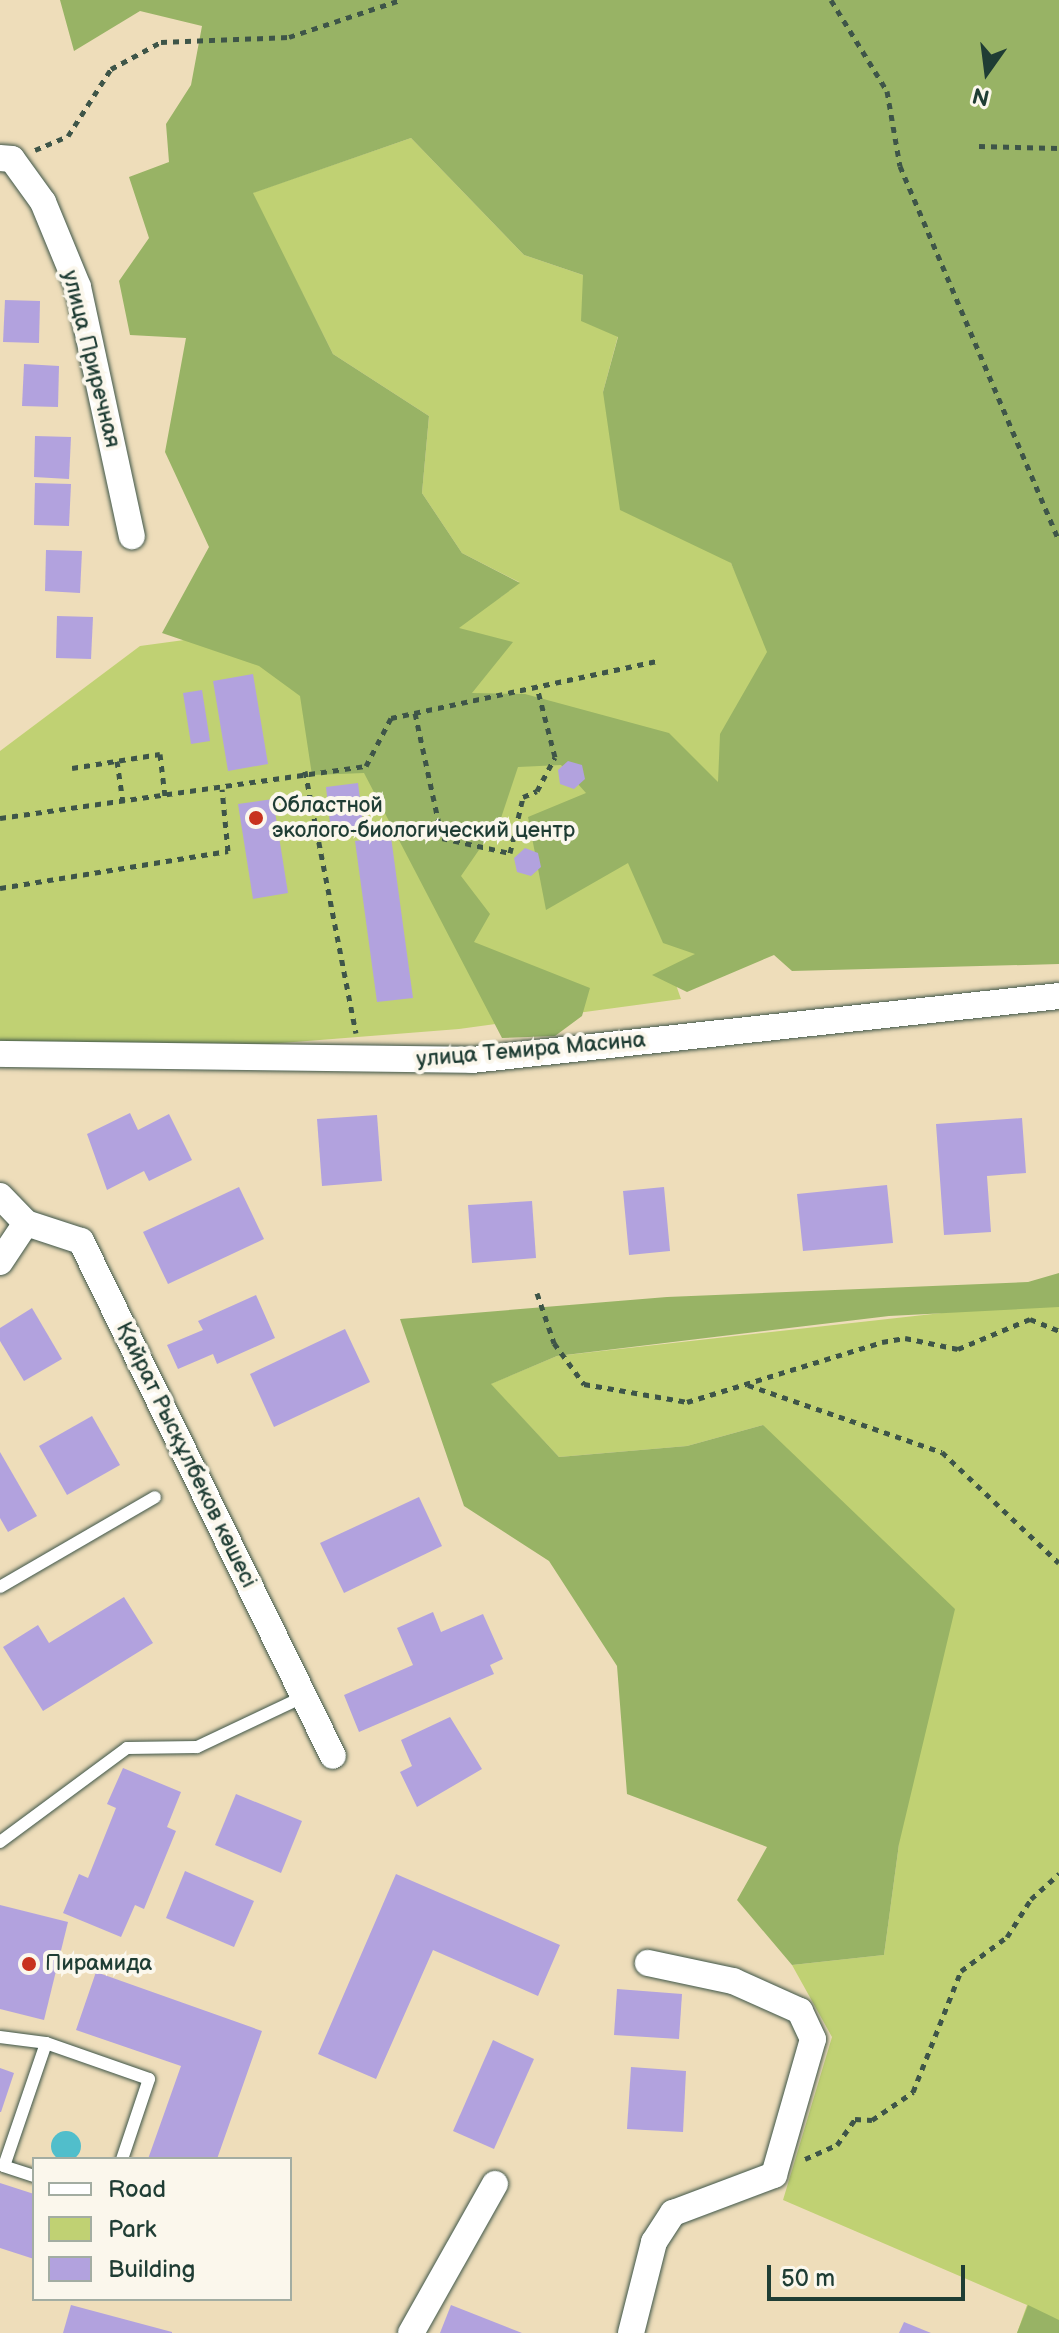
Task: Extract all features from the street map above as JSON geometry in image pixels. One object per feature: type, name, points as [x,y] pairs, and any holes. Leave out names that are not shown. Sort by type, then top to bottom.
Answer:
[{"type":"street","name":"улица Приречная","points":[[6,158],[43,202],[78,287],[132,536]]},
{"type":"street","name":"улица Темира Масина","points":[[0,1054],[361,1063],[472,1060],[1059,996]]},
{"type":"street","name":"Қайрат Рысқұлбеков көшесі","points":[[0,1196],[26,1223],[81,1241],[333,1756]]},
{"type":"street","points":[[0,1262],[26,1223]]},
{"type":"street","points":[[631,2333],[654,2242],[673,2213],[774,2175],[813,2039],[800,2011],[733,1981],[648,1963]]},
{"type":"street","points":[[411,2333],[495,2184]]},
{"type":"lane","points":[[0,1587],[155,1497]]},
{"type":"lane","points":[[0,1842],[127,1748],[197,1747],[305,1696]]},
{"type":"lane","points":[[0,2037],[46,2043],[149,2079],[123,2157]]},
{"type":"lane","points":[[32,2175],[4,2166],[46,2043]]},
{"type":"path","points":[[6,158],[68,136],[111,69],[161,42],[289,37],[400,0]]},
{"type":"path","points":[[831,0],[887,91],[900,166],[1059,540]]},
{"type":"path","points":[[979,146],[1059,148]]},
{"type":"path","points":[[0,818],[222,789],[305,771],[366,766],[391,718],[658,661]]},
{"type":"path","points":[[415,713],[442,838],[510,853],[523,797],[537,791],[555,757],[537,687]]},
{"type":"path","points":[[72,768],[160,754],[165,796]]},
{"type":"path","points":[[117,761],[123,802]]},
{"type":"path","points":[[305,771],[361,1063]]},
{"type":"path","points":[[0,888],[228,851],[222,789]]},
{"type":"path","points":[[537,1293],[554,1343],[584,1384],[687,1402],[882,1342],[905,1338],[958,1349],[1030,1319],[1059,1331]]},
{"type":"path","points":[[747,1384],[942,1452],[1059,1563]]},
{"type":"path","points":[[774,2175],[837,2145],[855,2119],[872,2120],[913,2092],[961,1971],[1007,1937],[1031,1899],[1059,1874]]},
{"type":"green space","points":[[60,0],[1059,0],[1059,964],[792,971],[774,955],[687,992],[652,975],[695,954],[663,943],[628,863],[546,910],[528,817],[586,793],[561,765],[518,767],[501,818],[461,876],[490,914],[474,942],[590,988],[582,1016],[555,1036],[502,1038],[364,773],[312,775],[300,696],[259,666],[162,633],[209,547],[165,452],[186,338],[130,335],[119,281],[149,238],[129,177],[169,162],[166,124],[191,85],[202,26],[140,11],[74,51]],"holes":[[[411,138],[524,255],[583,275],[581,321],[618,337],[603,392],[620,510],[731,563],[767,652],[720,734],[718,782],[669,733],[525,694],[472,693],[513,642],[459,628],[520,583],[462,553],[422,493],[429,416],[333,354],[253,193]]]},
{"type":"green space","points":[[411,138],[524,255],[583,275],[618,336],[603,392],[731,563],[790,688],[798,941],[670,968],[681,999],[459,1029],[269,1044],[0,1041],[0,751],[140,646],[501,597],[519,582],[462,553],[422,493],[429,416],[333,354],[252,193]]},
{"type":"green space","points":[[1059,1273],[1059,1307],[889,1316],[557,1356],[491,1384],[559,1457],[687,1446],[763,1425],[955,1609],[899,1844],[884,1955],[792,1965],[737,1900],[767,1847],[627,1794],[617,1666],[549,1561],[464,1506],[400,1319],[667,1297],[1028,1282]]},
{"type":"green space","points":[[1022,1304],[1059,1307],[1059,2333],[1017,2333],[1027,2305],[783,2200],[832,2037],[792,1965],[884,1955],[899,1844],[763,1425],[687,1446],[559,1457],[490,1384],[557,1356]]},
{"type":"green space","points":[[1028,2305],[1059,2320],[1059,2333],[1017,2333]]},
{"type":"water","points":[[60,2132],[72,2132],[80,2140],[77,2157],[55,2157],[52,2152],[52,2140]]},
{"type":"building","points":[[5,300],[40,301],[39,343],[3,342]]},
{"type":"building","points":[[24,364],[59,366],[58,407],[22,406]]},
{"type":"building","points":[[35,436],[71,437],[69,479],[34,477]]},
{"type":"building","points":[[35,483],[71,484],[69,526],[34,525]]},
{"type":"building","points":[[46,550],[82,551],[80,593],[45,591]]},
{"type":"building","points":[[57,616],[93,617],[91,659],[56,658]]},
{"type":"building","points":[[253,674],[268,764],[228,771],[213,681]]},
{"type":"building","points":[[202,690],[210,741],[191,744],[183,693]]},
{"type":"building","points":[[568,761],[582,765],[585,779],[574,789],[560,784],[558,770]]},
{"type":"building","points":[[358,783],[364,830],[331,833],[326,787]]},
{"type":"building","points":[[273,799],[288,893],[253,899],[238,804]]},
{"type":"building","points":[[391,837],[413,998],[377,1002],[355,841]]},
{"type":"building","points":[[525,848],[538,853],[541,867],[531,876],[517,872],[514,858]]},
{"type":"building","points":[[130,1113],[138,1130],[169,1114],[192,1160],[149,1181],[144,1171],[107,1190],[87,1134]]},
{"type":"building","points":[[377,1115],[382,1181],[322,1186],[317,1119]]},
{"type":"building","points":[[1022,1118],[1026,1173],[987,1176],[991,1232],[944,1235],[936,1124]]},
{"type":"building","points":[[887,1185],[893,1243],[803,1251],[797,1194]]},
{"type":"building","points":[[239,1187],[264,1239],[168,1284],[143,1232]]},
{"type":"building","points":[[664,1187],[670,1251],[629,1255],[623,1191]]},
{"type":"building","points":[[532,1201],[536,1258],[472,1263],[468,1205]]},
{"type":"building","points":[[256,1295],[275,1338],[217,1364],[213,1354],[178,1369],[167,1345],[203,1330],[198,1321]]},
{"type":"building","points":[[32,1308],[62,1359],[24,1381],[0,1341],[0,1328]]},
{"type":"building","points":[[345,1329],[370,1382],[274,1427],[250,1374]]},
{"type":"building","points":[[92,1416],[120,1465],[67,1495],[39,1446]]},
{"type":"building","points":[[0,1452],[37,1516],[8,1532],[0,1518]]},
{"type":"building","points":[[419,1497],[442,1546],[344,1593],[320,1543]]},
{"type":"building","points":[[124,1597],[153,1643],[43,1711],[3,1647],[38,1625],[49,1643]]},
{"type":"building","points":[[433,1612],[441,1632],[483,1614],[503,1659],[490,1665],[494,1674],[359,1732],[344,1695],[413,1665],[397,1628]]},
{"type":"building","points":[[450,1717],[482,1769],[417,1807],[400,1772],[412,1766],[401,1740]]},
{"type":"building","points":[[123,1768],[181,1792],[167,1827],[176,1831],[144,1909],[135,1905],[121,1937],[63,1913],[79,1874],[88,1878],[116,1808],[107,1804]]},
{"type":"building","points":[[236,1794],[302,1821],[281,1873],[215,1845]]},
{"type":"building","points":[[185,1871],[254,1901],[234,1947],[166,1918]]},
{"type":"building","points":[[396,1874],[560,1945],[538,1996],[433,1950],[376,2079],[318,2054]]},
{"type":"building","name":"Пирамида","points":[[0,1905],[68,1922],[44,2020],[0,2009]]},
{"type":"building","points":[[96,1972],[262,2031],[218,2157],[149,2157],[181,2066],[76,2030]]},
{"type":"building","points":[[617,1989],[682,1994],[679,2039],[614,2035]]},
{"type":"building","points":[[493,2040],[534,2059],[494,2149],[453,2131]]},
{"type":"building","points":[[631,2067],[686,2071],[683,2132],[627,2129]]},
{"type":"building","points":[[0,2068],[14,2073],[1,2112],[0,2112]]},
{"type":"building","points":[[0,2183],[32,2193],[32,2258],[0,2248]]},
{"type":"building","points":[[71,2305],[172,2332],[172,2333],[63,2333]]},
{"type":"building","points":[[451,2305],[522,2333],[440,2333]]},
{"type":"building","points":[[904,2322],[931,2333],[899,2333]]},
{"type":"place","name":"Областной эколого-биологический центр","points":[[256,818]]},
{"type":"place","name":"Пирамида","points":[[29,1964]]}]
